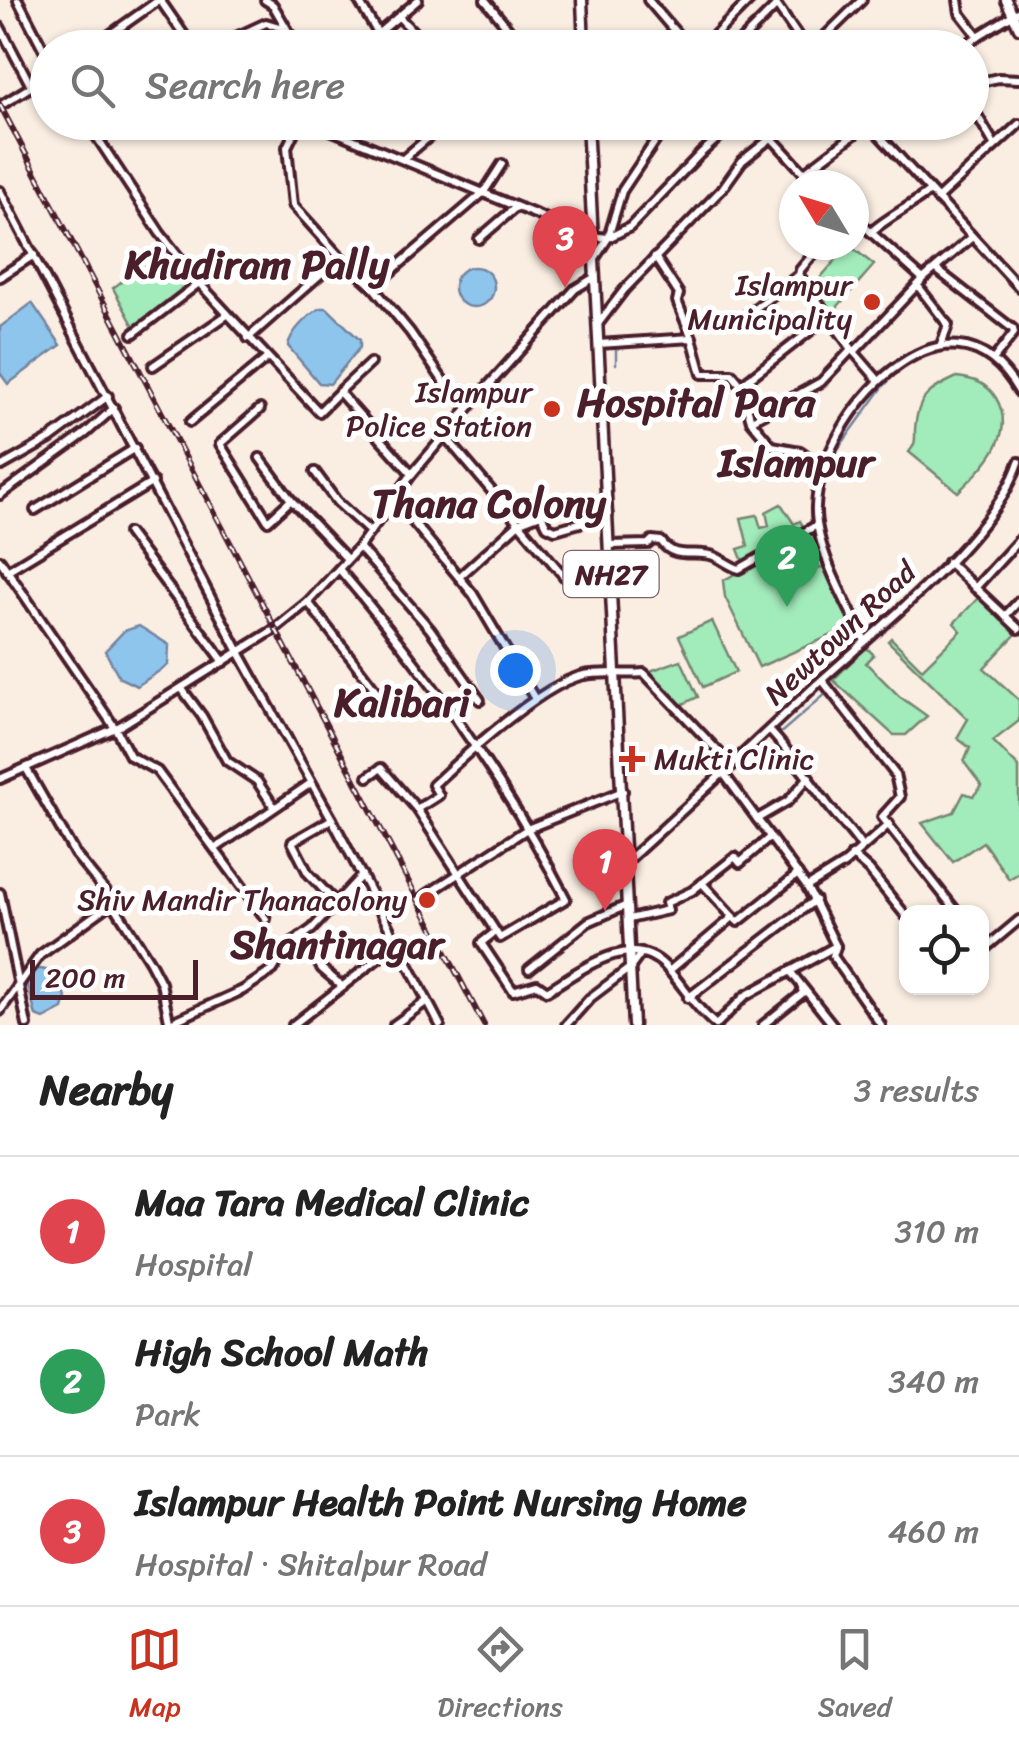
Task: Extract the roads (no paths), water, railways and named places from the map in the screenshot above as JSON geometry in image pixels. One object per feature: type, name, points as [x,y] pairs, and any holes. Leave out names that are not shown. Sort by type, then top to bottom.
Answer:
[{"type":"main road","points":[[582,0],[583,30]]},
{"type":"main road","points":[[1006,0],[1016,13],[1019,28]]},
{"type":"main road","name":"NH27","points":[[588,140],[590,237],[610,545],[633,1025]]},
{"type":"street","points":[[18,0],[34,30]]},
{"type":"street","points":[[113,30],[146,2],[160,0],[181,30]]},
{"type":"street","points":[[265,0],[273,5],[286,29]]},
{"type":"street","points":[[358,0],[376,30]]},
{"type":"street","points":[[384,30],[418,0]]},
{"type":"street","points":[[484,0],[509,30]]},
{"type":"street","points":[[648,0],[674,30]]},
{"type":"street","points":[[720,30],[750,0]]},
{"type":"street","points":[[829,30],[862,0]]},
{"type":"street","points":[[958,0],[960,12],[974,30]]},
{"type":"street","points":[[750,30],[774,3],[795,30]]},
{"type":"street","points":[[988,30],[1016,13]]},
{"type":"street","points":[[398,17],[411,30]]},
{"type":"street","points":[[251,30],[266,23],[286,29]]},
{"type":"street","points":[[0,27],[28,82]]},
{"type":"street","points":[[989,80],[1019,79]]},
{"type":"street","points":[[3,104],[30,87]]},
{"type":"street","points":[[937,199],[1019,124]]},
{"type":"street","points":[[989,135],[994,144]]},
{"type":"street","points":[[100,140],[160,233],[200,283],[266,359],[319,412],[370,363]]},
{"type":"street","points":[[290,140],[287,147],[293,204],[373,287],[444,382],[470,406]]},
{"type":"street","points":[[355,140],[590,237],[608,238],[630,227],[716,140]]},
{"type":"street","points":[[403,160],[426,140]]},
{"type":"street","points":[[594,260],[608,238],[622,191],[656,140]]},
{"type":"street","points":[[597,326],[624,290],[767,140]]},
{"type":"street","points":[[773,140],[804,170]]},
{"type":"street","points":[[809,170],[849,140]]},
{"type":"street","points":[[884,140],[1019,286]]},
{"type":"street","points":[[373,287],[484,192],[502,164]]},
{"type":"street","points":[[0,191],[239,652],[332,818],[440,1025]]},
{"type":"street","points":[[930,192],[871,232],[920,283],[962,346]]},
{"type":"street","points":[[479,238],[516,207]]},
{"type":"street","points":[[751,421],[820,382],[971,238]]},
{"type":"street","points":[[0,277],[34,255]]},
{"type":"street","points":[[248,338],[340,257]]},
{"type":"street","points":[[655,257],[679,294],[677,301],[702,374],[732,374],[741,386],[751,421],[775,448],[797,449],[824,467]]},
{"type":"street","points":[[745,316],[799,275],[809,260]]},
{"type":"street","points":[[936,268],[1013,329],[1014,333],[993,360]]},
{"type":"street","points":[[799,275],[879,381]]},
{"type":"street","points":[[0,779],[115,728],[224,662],[308,602],[359,546],[412,474],[470,406],[575,289],[595,277]]},
{"type":"street","points":[[133,334],[200,283]]},
{"type":"street","points":[[153,366],[227,315]]},
{"type":"street","points":[[741,386],[828,318]]},
{"type":"street","points":[[940,346],[948,326]]},
{"type":"street","points":[[598,344],[692,338]]},
{"type":"street","points":[[864,641],[824,550],[818,525],[817,493],[838,433],[879,381],[910,356],[940,346],[962,346],[993,360],[1018,390]]},
{"type":"street","points":[[190,422],[266,359]]},
{"type":"street","points":[[339,392],[412,474]]},
{"type":"street","points":[[2,466],[50,439],[108,396]]},
{"type":"street","points":[[0,495],[77,441],[114,408]]},
{"type":"street","points":[[260,409],[220,444],[268,521],[290,500]]},
{"type":"street","points":[[445,436],[568,582]]},
{"type":"street","points":[[35,510],[135,448]]},
{"type":"street","points":[[260,458],[290,500],[347,559]]},
{"type":"street","name":"Newtown Road","points":[[626,862],[948,562],[1005,496],[1018,468]]},
{"type":"street","points":[[315,472],[337,502],[370,532]]},
{"type":"street","points":[[8,571],[153,482]]},
{"type":"street","points":[[1005,496],[1016,492]]},
{"type":"street","points":[[394,499],[473,594],[535,699]]},
{"type":"street","points":[[458,576],[520,522],[541,514],[547,526],[556,530],[608,515]]},
{"type":"street","points":[[610,545],[648,544],[652,540],[681,555],[712,555],[738,569],[818,525]]},
{"type":"street","points":[[128,533],[224,662]]},
{"type":"street","points":[[975,588],[1019,540]]},
{"type":"street","points":[[359,546],[430,629],[480,700]]},
{"type":"street","points":[[0,560],[130,756],[158,771],[266,919]]},
{"type":"street","points":[[948,562],[1019,629]]},
{"type":"street","points":[[339,569],[392,631],[477,748],[566,898],[500,938],[417,809],[381,768],[368,777]]},
{"type":"street","points":[[1005,616],[1019,601]]},
{"type":"street","points":[[308,602],[394,714]]},
{"type":"street","points":[[417,809],[439,795],[433,785],[535,699],[581,676],[606,672],[616,676],[644,673],[732,766]]},
{"type":"street","points":[[822,680],[894,774],[900,797],[882,817],[952,905]]},
{"type":"street","points":[[182,688],[227,761],[258,780],[274,807]]},
{"type":"street","points":[[770,730],[809,776],[828,806],[846,822],[861,846]]},
{"type":"street","points":[[26,768],[76,854],[162,983],[170,1024],[243,990],[273,970],[287,947],[362,875]]},
{"type":"street","points":[[724,774],[807,887],[836,946],[833,956],[841,972],[880,1025]]},
{"type":"street","points":[[757,820],[788,801],[809,776]]},
{"type":"street","points":[[216,848],[310,784]]},
{"type":"street","points":[[423,897],[527,829],[623,791]]},
{"type":"street","points":[[332,818],[292,842],[308,873],[336,903]]},
{"type":"street","points":[[807,887],[889,824]]},
{"type":"street","points":[[629,919],[668,910],[666,904],[734,857],[740,864],[770,838]]},
{"type":"street","points":[[852,854],[899,907]]},
{"type":"street","points":[[702,882],[738,922],[798,874]]},
{"type":"street","points":[[0,893],[27,1025]]},
{"type":"street","points":[[688,998],[815,900]]},
{"type":"street","points":[[0,1012],[40,955],[112,903]]},
{"type":"street","points":[[529,969],[588,922],[628,904]]},
{"type":"street","points":[[669,971],[733,917]]},
{"type":"street","points":[[989,943],[1019,920]]},
{"type":"street","points":[[496,932],[481,943],[513,991],[536,984],[547,991],[591,962],[630,952],[654,957],[716,1025],[745,996],[836,946]]},
{"type":"street","points":[[300,938],[322,969],[344,987]]},
{"type":"street","points":[[293,1025],[398,943]]},
{"type":"street","points":[[566,1025],[590,998],[640,956]]},
{"type":"street","points":[[763,1025],[803,994],[790,971]]},
{"type":"street","points":[[802,989],[815,999],[833,1025]]},
{"type":"street","points":[[394,1025],[428,1001]]},
{"type":"street","points":[[778,1014],[786,1025]]},
{"type":"water","points":[[474,267],[488,273],[494,287],[488,301],[474,307],[460,301],[454,287],[460,273]]},
{"type":"water","points":[[32,303],[61,345],[8,384],[0,373],[0,327]]},
{"type":"water","points":[[321,308],[327,308],[360,340],[360,347],[330,384],[319,383],[288,346],[301,324]]},
{"type":"water","points":[[139,626],[169,645],[168,665],[137,686],[120,678],[105,651],[124,631]]},
{"type":"water","points":[[37,969],[56,977],[66,998],[63,1009],[44,1019],[36,1016],[27,982]]},
{"type":"waterway","points":[[616,346],[616,364]]},
{"type":"waterway","points":[[833,456],[901,368]]},
{"type":"waterway","points":[[777,736],[828,692]]},
{"type":"waterway","points":[[609,847],[610,861]]},
{"type":"waterway","points":[[611,866],[613,895]]},
{"type":"railway","points":[[0,105],[484,1025]]},
{"type":"place","name":"Islampur Health Point Nursing Home","points":[[565,288]]},
{"type":"place","name":"Islampur Municipality","points":[[872,302]]},
{"type":"place","name":"Islampur Police Station","points":[[552,409]]},
{"type":"place","name":"High School Math","points":[[787,607]]},
{"type":"place","name":"Mukti Clinic","points":[[632,759]]},
{"type":"place","name":"Shiv Mandir Thanacolony","points":[[427,900]]},
{"type":"place","name":"Maa Tara Medical Clinic","points":[[605,911]]},
{"type":"district","name":"Khudiram Pally","points":[[257,264]]},
{"type":"district","name":"Hospital Para","points":[[696,402]]},
{"type":"district","name":"Islampur","points":[[796,462]]},
{"type":"district","name":"Thana Colony","points":[[489,503]]},
{"type":"district","name":"Kalibari","points":[[402,702]]},
{"type":"district","name":"Shantinagar","points":[[337,944]]}]
